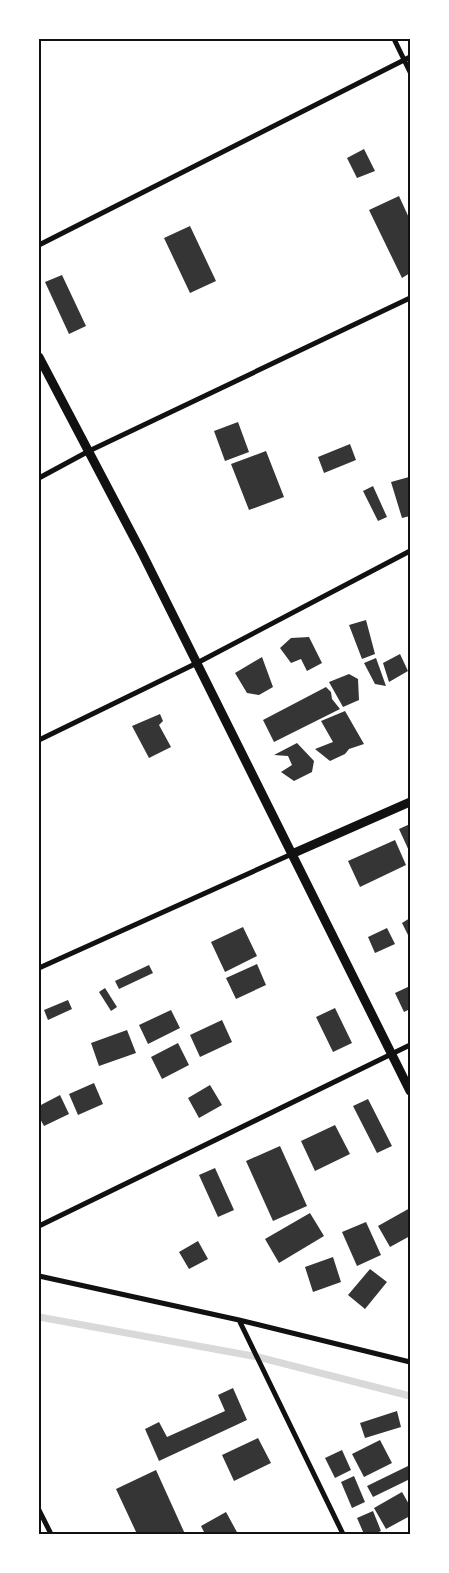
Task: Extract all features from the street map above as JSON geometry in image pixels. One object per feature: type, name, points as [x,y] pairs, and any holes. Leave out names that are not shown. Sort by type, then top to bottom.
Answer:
[{"type":"street","points":[[394,39],[410,72]]},
{"type":"street","points":[[39,244],[410,57]]},
{"type":"street","points":[[39,478],[89,451],[410,298]]},
{"type":"street","points":[[39,357],[294,853],[410,1091]]},
{"type":"street","points":[[39,740],[197,663],[410,551]]},
{"type":"street","points":[[39,968],[410,802]]},
{"type":"street","points":[[39,1226],[410,1044]]},
{"type":"street","points":[[39,1276],[239,1320],[410,1362]]},
{"type":"street","points":[[239,1320],[343,1534]]},
{"type":"street","points":[[39,1510],[51,1534]]},
{"type":"building","points":[[364,149],[375,171],[357,178],[347,158]]},
{"type":"building","points":[[399,196],[410,220],[410,273],[402,278],[369,210]]},
{"type":"building","points":[[190,226],[216,281],[190,293],[164,238]]},
{"type":"building","points":[[62,275],[86,326],[69,334],[45,282]]},
{"type":"building","points":[[238,422],[249,452],[225,461],[214,431]]},
{"type":"building","points":[[350,444],[356,460],[324,473],[318,457]]},
{"type":"building","points":[[266,451],[284,497],[249,510],[231,464]]},
{"type":"building","points":[[409,477],[410,516],[402,518],[391,482]]},
{"type":"building","points":[[373,486],[387,517],[378,521],[363,491]]},
{"type":"building","points":[[366,620],[375,654],[362,659],[349,625]]},
{"type":"building","points":[[309,637],[322,663],[307,671],[301,659],[291,663],[280,648],[291,638]]},
{"type":"building","points":[[400,654],[408,671],[389,682],[383,663]]},
{"type":"building","points":[[262,657],[273,687],[259,695],[247,693],[235,673]]},
{"type":"building","points":[[376,658],[386,686],[375,684],[364,663]]},
{"type":"building","points":[[349,674],[358,679],[359,700],[343,707],[329,682]]},
{"type":"building","points":[[326,687],[331,692],[332,699],[340,709],[274,742],[263,720]]},
{"type":"building","points":[[345,711],[364,744],[349,749],[345,754],[330,761],[315,749],[333,742],[321,721]]},
{"type":"building","points":[[160,714],[163,721],[159,725],[171,747],[149,758],[132,726]]},
{"type":"building","points":[[297,743],[314,761],[312,772],[294,781],[281,772],[292,765],[288,756],[274,755]]},
{"type":"building","points":[[410,824],[410,853],[399,829]]},
{"type":"building","points":[[395,840],[406,865],[360,887],[348,861]]},
{"type":"building","points":[[410,918],[410,939],[402,923]]},
{"type":"building","points":[[243,927],[257,956],[225,972],[211,942]]},
{"type":"building","points":[[387,928],[395,944],[375,953],[368,937]]},
{"type":"building","points":[[257,964],[266,985],[236,999],[226,978]]},
{"type":"building","points":[[149,965],[153,973],[119,989],[115,981]]},
{"type":"building","points":[[410,986],[410,1009],[404,1012],[395,993]]},
{"type":"building","points":[[105,988],[117,1007],[111,1011],[99,992]]},
{"type":"building","points":[[68,1000],[72,1009],[48,1020],[44,1010]]},
{"type":"building","points":[[335,1008],[352,1043],[333,1052],[316,1017]]},
{"type":"building","points":[[171,1010],[180,1028],[148,1044],[139,1025]]},
{"type":"building","points":[[222,1020],[232,1042],[200,1057],[190,1035]]},
{"type":"building","points":[[127,1030],[136,1053],[99,1066],[91,1043]]},
{"type":"building","points":[[178,1043],[189,1065],[162,1079],[151,1057]]},
{"type":"building","points":[[94,1083],[103,1104],[78,1115],[69,1094]]},
{"type":"building","points":[[210,1085],[222,1105],[199,1118],[188,1098]]},
{"type":"building","points":[[60,1095],[69,1114],[44,1126],[39,1117],[39,1106]]},
{"type":"building","points":[[368,1099],[392,1146],[377,1153],[353,1106]]},
{"type":"building","points":[[335,1125],[350,1154],[315,1171],[301,1141]]},
{"type":"building","points":[[280,1146],[307,1206],[273,1221],[246,1161]]},
{"type":"building","points":[[215,1168],[234,1210],[218,1217],[199,1175]]},
{"type":"building","points":[[410,1208],[410,1236],[390,1247],[378,1226]]},
{"type":"building","points":[[310,1213],[324,1236],[279,1263],[265,1239]]},
{"type":"building","points":[[366,1222],[381,1255],[357,1266],[342,1232]]},
{"type":"building","points":[[198,1241],[208,1259],[189,1269],[179,1252]]},
{"type":"building","points":[[333,1257],[341,1282],[313,1292],[305,1267]]},
{"type":"building","points":[[370,1269],[387,1282],[365,1309],[348,1295]]},
{"type":"building","points":[[233,1388],[247,1420],[159,1461],[145,1429],[159,1422],[167,1437],[225,1411],[218,1395]]},
{"type":"building","points":[[397,1411],[401,1427],[365,1438],[360,1423]]},
{"type":"building","points":[[258,1438],[271,1463],[234,1481],[222,1455]]},
{"type":"building","points":[[380,1440],[392,1463],[364,1477],[352,1454]]},
{"type":"building","points":[[342,1450],[351,1470],[335,1478],[325,1458]]},
{"type":"building","points":[[410,1465],[410,1479],[373,1497],[367,1486]]},
{"type":"building","points":[[156,1470],[185,1534],[137,1534],[116,1489]]},
{"type":"building","points":[[354,1476],[365,1502],[352,1508],[341,1482]]},
{"type":"building","points":[[402,1492],[410,1506],[410,1516],[386,1529],[374,1508]]},
{"type":"building","points":[[373,1511],[381,1531],[374,1534],[364,1534],[357,1518]]},
{"type":"building","points":[[226,1512],[238,1534],[205,1534],[201,1526]]},
{"type":"waterway","points":[[39,1317],[258,1357],[410,1396]]}]
